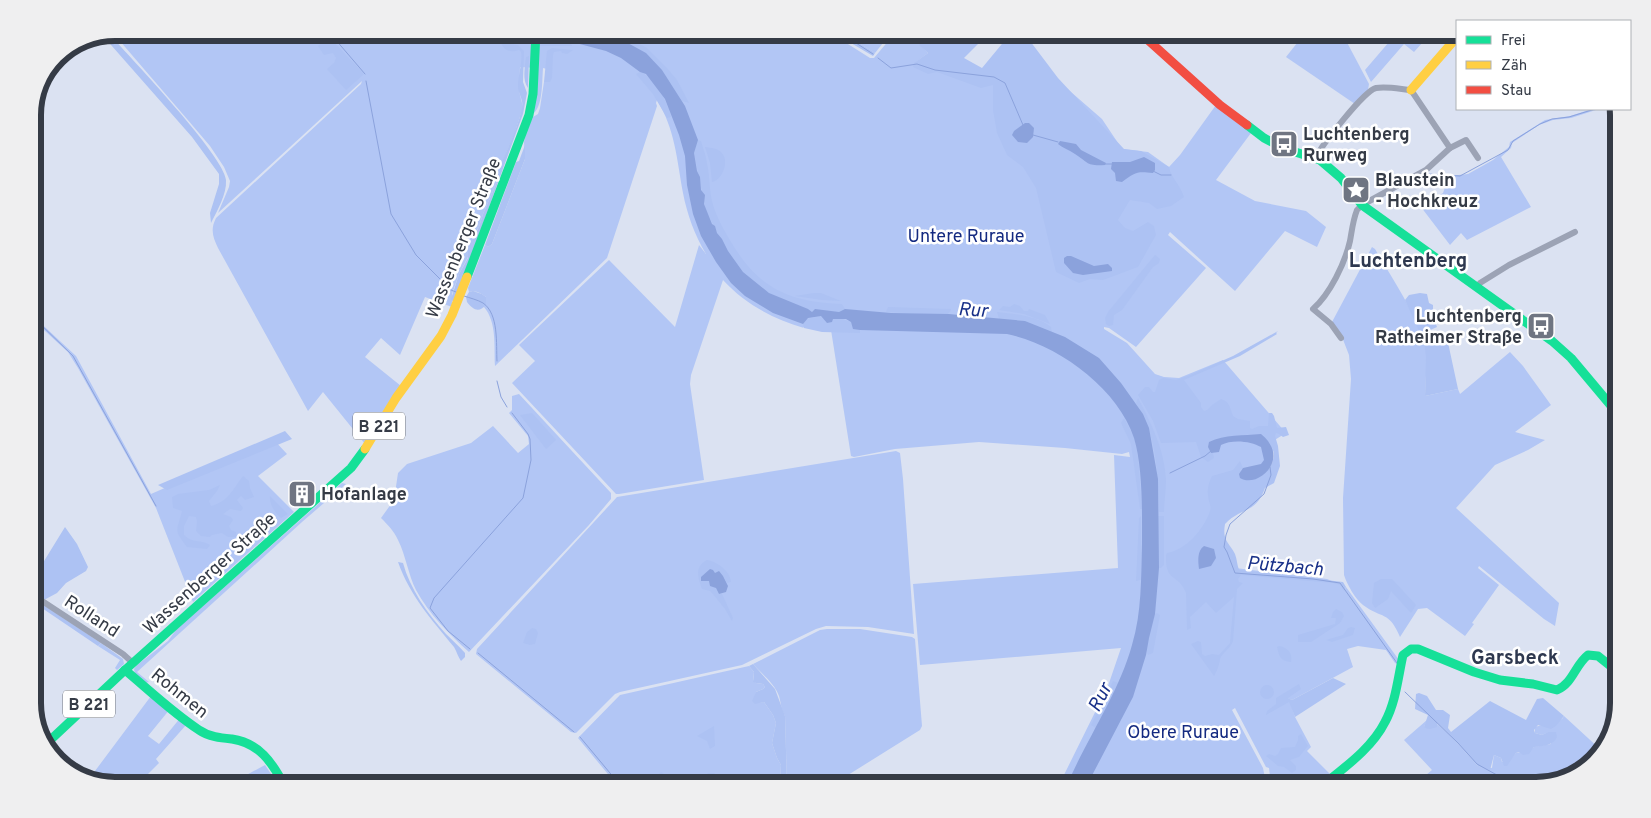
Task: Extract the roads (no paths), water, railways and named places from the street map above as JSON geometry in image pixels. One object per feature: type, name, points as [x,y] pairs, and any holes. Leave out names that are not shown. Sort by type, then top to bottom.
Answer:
[{"type":"street","name":"Wassenberger Straße","points":[[51,739],[351,468],[368,444],[396,398],[441,336],[452,315],[529,115],[533,94],[536,41]]},
{"type":"street","points":[[1150,41],[1220,105],[1264,138],[1283,148],[1316,157],[1341,178],[1362,205],[1386,221],[1425,252],[1478,287],[1552,341],[1570,358],[1610,405]]},
{"type":"street","points":[[1411,90],[1454,41]]},
{"type":"street","points":[[1316,157],[1333,133],[1370,92],[1378,88],[1411,90]]},
{"type":"street","points":[[1411,90],[1450,148]]},
{"type":"street","points":[[1341,338],[1331,324],[1313,309],[1342,266],[1356,214],[1362,205],[1426,170],[1450,148],[1460,145],[1466,140],[1478,158]]},
{"type":"street","points":[[1478,287],[1480,283],[1509,265],[1575,232]]},
{"type":"street","name":"Rolland","points":[[41,600],[123,654],[133,663]]},
{"type":"street","points":[[1333,777],[1380,729],[1388,713],[1403,655],[1406,652],[1418,649],[1474,672],[1500,680],[1533,684],[1556,690],[1565,686],[1588,655],[1598,656],[1610,666]]},
{"type":"street","name":"Rohmen","points":[[126,670],[209,737],[242,741],[259,749],[280,777]]},
{"type":"waterway","points":[[337,41],[365,74]]},
{"type":"waterway","points":[[853,41],[873,54]]},
{"type":"waterway","points":[[878,58],[891,68],[917,64],[935,70],[994,77],[1005,83],[1023,125]]},
{"type":"waterway","points":[[366,81],[391,214],[416,255],[451,290],[456,292]]},
{"type":"waterway","points":[[1428,174],[1460,176],[1508,150],[1513,141],[1540,124],[1552,119],[1569,117],[1592,110]]},
{"type":"waterway","points":[[1033,135],[1058,142]]},
{"type":"waterway","points":[[1104,164],[1113,164]]},
{"type":"waterway","points":[[1153,171],[1161,175],[1171,175]]},
{"type":"waterway","points":[[464,296],[483,303],[492,314],[496,330],[497,361]]},
{"type":"waterway","points":[[41,325],[73,356],[156,506]]},
{"type":"waterway","points":[[497,381],[501,397],[507,407]]},
{"type":"waterway","points":[[470,649],[448,631],[430,608],[434,598],[523,498],[531,460],[530,439],[512,413]]},
{"type":"waterway","name":"Pützbach","points":[[1170,473],[1205,456],[1211,451]]},
{"type":"waterway","name":"Pützbach","points":[[1270,467],[1271,475],[1264,494],[1230,524],[1226,535],[1224,547],[1235,573],[1340,583],[1397,663]]},
{"type":"waterway","points":[[478,653],[574,732]]},
{"type":"waterway","name":"Pützbach","points":[[1405,692],[1477,764],[1501,777]]},
{"type":"waterway","points":[[580,737],[613,777]]},
{"type":"place","name":"Luchtenberg Rurweg","points":[[1284,144]]},
{"type":"place","name":"Blaustein - Hochkreuz","points":[[1356,190]]},
{"type":"place","name":"Luchtenberg Ratheimer Straße","points":[[1541,326]]},
{"type":"place","name":"Hofanlage","points":[[302,494]]},
{"type":"district","name":"Luchtenberg","points":[[1408,260]]},
{"type":"district","name":"Garsbeck","points":[[1515,657]]},
{"type":"park label","name":"Untere Ruraue","points":[[966,236]]},
{"type":"park label","name":"Obere Ruraue","points":[[1183,732]]},
{"type":"water label","name":"Rur","points":[[973,309]]},
{"type":"water label","name":"Rur","points":[[1099,697]]}]
